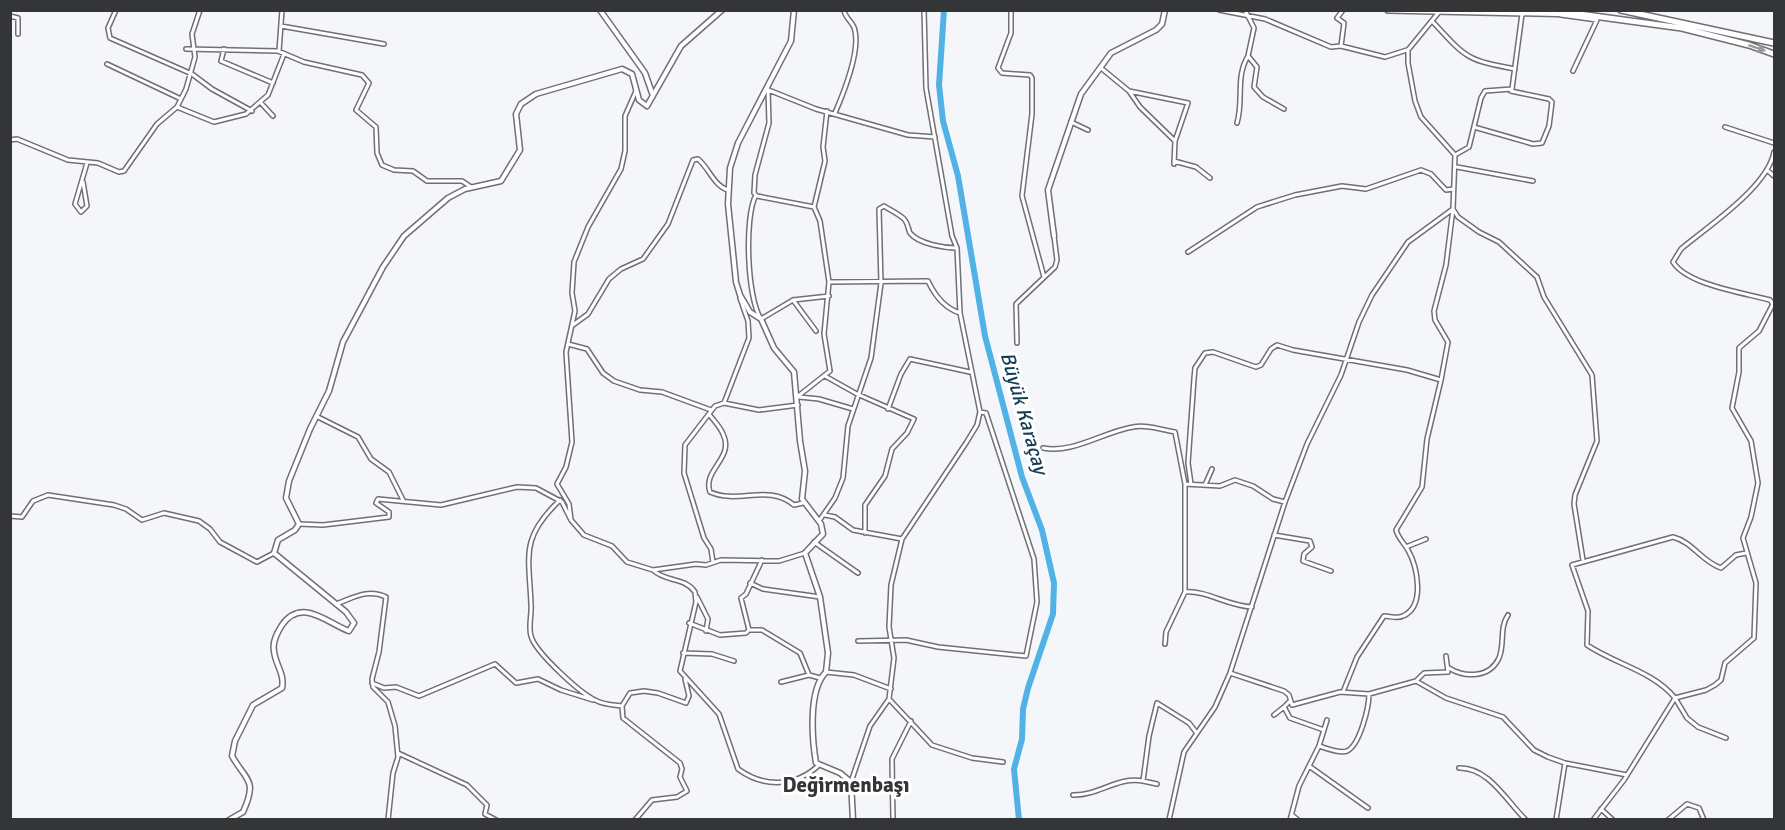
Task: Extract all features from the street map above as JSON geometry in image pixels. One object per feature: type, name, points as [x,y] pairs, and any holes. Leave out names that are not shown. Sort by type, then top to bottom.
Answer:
[{"type":"highway","points":[[1388,10],[1560,13],[1682,28],[1749,45],[1774,54]]},
{"type":"highway","points":[[1621,10],[1774,43]]},
{"type":"street","points":[[116,10],[108,28],[110,38],[192,74],[212,89],[252,111]]},
{"type":"street","points":[[10,140],[17,139],[68,160],[98,163],[118,172],[123,171],[157,124],[177,107],[181,99],[192,74],[194,47],[192,34],[200,10]]},
{"type":"street","points":[[279,51],[282,10]]},
{"type":"street","points":[[600,10],[645,73],[652,93]]},
{"type":"street","points":[[299,524],[285,494],[310,429],[331,388],[346,335],[397,244],[454,194],[471,187],[501,181],[514,164],[520,142],[515,124],[516,114],[527,98],[618,70],[628,70],[633,74],[639,100],[645,106],[650,104],[652,93],[681,46],[722,10]]},
{"type":"street","points":[[724,404],[749,338],[748,321],[740,295],[729,223],[730,168],[738,143],[791,41],[794,10]]},
{"type":"street","points":[[835,113],[847,87],[856,42],[855,28],[844,10]]},
{"type":"street","points":[[853,819],[851,782],[870,726],[889,699],[891,689],[894,658],[889,627],[892,573],[902,539],[977,425],[980,412],[970,372],[960,313],[957,248],[925,81],[924,10]]},
{"type":"street","points":[[1011,10],[1011,33],[998,68],[1002,73],[1030,75],[1032,78],[1032,114],[1022,196],[1044,277]]},
{"type":"street","points":[[1017,343],[1016,304],[1051,272],[1057,260],[1048,190],[1081,94],[1119,47],[1134,43],[1156,30],[1162,24],[1165,10]]},
{"type":"street","points":[[1219,10],[1265,19],[1323,45],[1341,46],[1385,57],[1408,50],[1439,12]]},
{"type":"street","points":[[1238,123],[1241,109],[1239,74],[1254,36],[1251,18],[1245,10]]},
{"type":"street","points":[[1341,46],[1344,23],[1337,18],[1343,10]]},
{"type":"street","points":[[1510,91],[1522,12]]},
{"type":"street","points":[[1560,13],[1561,17],[1597,20],[1573,70]]},
{"type":"street","points":[[10,16],[18,18],[18,34]]},
{"type":"street","points":[[1432,21],[1465,56],[1479,62],[1515,69]]},
{"type":"street","points":[[281,26],[384,44]]},
{"type":"street","points":[[186,49],[194,47],[279,51],[303,62],[356,73],[368,79],[363,98],[356,110],[376,127],[377,153],[382,165],[394,170],[413,171],[427,181],[462,181],[471,187]]},
{"type":"street","points":[[224,49],[220,61],[273,83]]},
{"type":"street","points":[[1342,692],[1357,657],[1384,616],[1403,616],[1412,606],[1418,582],[1406,547],[1396,530],[1422,487],[1427,439],[1448,342],[1435,320],[1434,311],[1446,265],[1457,167],[1455,155],[1421,117],[1415,101],[1408,50]]},
{"type":"street","points":[[177,107],[214,122],[240,117],[252,111],[268,95],[284,54]]},
{"type":"street","points":[[1248,56],[1257,67],[1254,80],[1257,93],[1284,108]]},
{"type":"street","points":[[107,64],[181,99]]},
{"type":"street","points":[[1101,68],[1129,91],[1140,107],[1175,141]]},
{"type":"street","points":[[767,89],[827,111],[908,135],[935,137]]},
{"type":"street","points":[[299,524],[323,525],[387,518],[389,512],[378,506],[376,501],[404,500],[441,505],[523,486],[545,491],[560,500],[571,520],[584,535],[612,546],[627,562],[653,570],[720,560],[779,561],[805,553],[823,534],[819,521],[804,503],[805,471],[794,372],[774,348],[761,319],[750,284],[751,213],[756,195],[755,175],[769,123],[767,89]]},
{"type":"street","points":[[1455,155],[1468,147],[1480,98],[1485,91],[1491,89],[1510,91],[1549,99],[1552,102],[1549,126],[1542,143],[1533,144],[1474,127]]},
{"type":"street","points":[[571,520],[569,504],[557,484],[566,467],[572,442],[568,344],[575,311],[572,293],[575,256],[588,227],[621,169],[625,152],[625,116],[637,90]]},
{"type":"street","points":[[1129,91],[1188,103],[1175,141],[1174,163],[1196,167],[1210,178]]},
{"type":"street","points":[[261,103],[273,116]]},
{"type":"street","points":[[797,397],[830,371],[824,334],[829,282],[820,221],[814,207],[825,164],[823,147],[827,111]]},
{"type":"street","points":[[1071,122],[1088,130]]},
{"type":"street","points":[[1725,127],[1774,143]]},
{"type":"street","points":[[1593,819],[1627,775],[1675,698],[1706,690],[1715,685],[1721,680],[1725,663],[1754,638],[1756,583],[1743,538],[1754,506],[1758,483],[1757,470],[1751,441],[1732,408],[1731,402],[1739,372],[1739,348],[1759,331],[1773,304],[1770,300],[1698,280],[1680,270],[1673,262],[1680,249],[1743,196],[1768,171],[1774,152]]},
{"type":"street","points":[[571,326],[588,314],[609,279],[621,269],[643,259],[668,224],[693,160],[698,159],[702,162],[717,184],[728,190]]},
{"type":"street","points":[[83,182],[87,206],[81,212],[75,204],[87,163]]},
{"type":"street","points":[[1457,167],[1533,181]]},
{"type":"street","points":[[1188,252],[1257,207],[1295,195],[1342,186],[1366,189],[1421,170],[1431,174],[1446,190],[1453,189]]},
{"type":"street","points":[[1768,171],[1774,176]]},
{"type":"street","points":[[756,195],[814,207]]},
{"type":"street","points":[[819,521],[835,498],[843,478],[848,426],[871,358],[881,283],[880,228],[877,216],[881,206],[905,220],[910,232],[914,235],[943,248],[957,248]]},
{"type":"street","points":[[1169,819],[1184,752],[1215,707],[1230,673],[1285,502],[1307,444],[1347,360],[1359,322],[1372,295],[1408,242],[1453,209]]},
{"type":"street","points":[[1453,209],[1458,217],[1499,242],[1537,277],[1544,297],[1592,375],[1597,441],[1575,495],[1574,504],[1583,560]]},
{"type":"street","points":[[829,282],[928,281],[939,300],[951,310],[960,313]]},
{"type":"street","points":[[740,295],[750,312],[761,319]]},
{"type":"street","points":[[761,319],[793,300],[829,296]]},
{"type":"street","points":[[793,300],[816,331]]},
{"type":"street","points":[[568,344],[587,349],[603,374],[614,381],[640,390],[662,392],[710,412],[724,434],[726,446],[726,454],[713,472],[709,485],[710,492],[733,496],[783,496],[794,505],[804,503]]},
{"type":"street","points":[[1191,484],[1188,463],[1195,368],[1205,353],[1213,352],[1256,367],[1261,365],[1271,349],[1277,345],[1293,350],[1407,370],[1441,380]]},
{"type":"street","points":[[888,409],[901,374],[910,359],[970,372]]},
{"type":"street","points":[[825,376],[888,409],[914,419],[913,424],[892,449],[885,476],[865,505],[865,533]]},
{"type":"street","points":[[797,397],[819,399],[854,409]]},
{"type":"street","points":[[713,562],[682,463],[686,445],[710,412],[724,404],[759,410],[798,405]]},
{"type":"street","points":[[858,641],[906,640],[938,647],[1026,656],[1037,602],[1034,558],[995,435],[986,413],[980,412]]},
{"type":"street","points":[[318,417],[358,437],[371,459],[389,472],[404,500]]},
{"type":"street","points":[[1043,448],[1069,447],[1136,426],[1175,432],[1185,484],[1185,592],[1166,632],[1165,644]]},
{"type":"street","points":[[1205,485],[1212,469]]},
{"type":"street","points":[[1185,484],[1220,486],[1235,480],[1253,486],[1273,499],[1285,502]]},
{"type":"street","points":[[10,516],[22,517],[33,501],[42,496],[77,498],[123,508],[142,520],[164,513],[192,519],[205,525],[220,542],[257,562],[274,553],[278,540],[295,530],[299,524]]},
{"type":"street","points":[[560,500],[538,523],[527,561],[532,607],[530,634],[544,657],[595,700]]},
{"type":"street","points":[[825,515],[835,517],[853,530],[902,539]]},
{"type":"street","points":[[1274,535],[1310,541],[1312,547],[1304,554],[1303,561],[1331,572]]},
{"type":"street","points":[[1726,738],[1698,727],[1687,718],[1675,698],[1660,684],[1587,645],[1588,611],[1572,565],[1583,560],[1622,553],[1673,537],[1688,543],[1709,563],[1721,568],[1736,555],[1746,553]]},
{"type":"street","points":[[1406,547],[1426,539]]},
{"type":"street","points":[[814,542],[858,573]]},
{"type":"street","points":[[229,819],[243,812],[250,790],[249,778],[232,756],[235,741],[253,705],[282,688],[282,676],[273,651],[279,630],[287,618],[300,612],[325,617],[349,631],[353,628],[353,618],[274,553]]},
{"type":"street","points":[[805,553],[820,597],[828,653],[826,672],[820,678],[812,714],[814,751],[819,765],[840,773],[851,782]]},
{"type":"street","points":[[749,630],[741,598],[762,560]]},
{"type":"street","points":[[653,570],[658,575],[689,585],[708,619],[706,631]]},
{"type":"street","points":[[750,583],[764,589],[820,597]]},
{"type":"street","points":[[1185,592],[1201,593],[1235,606],[1252,607]]},
{"type":"street","points":[[336,604],[357,594],[374,593],[386,597],[379,652],[372,683],[390,708],[398,753],[388,819]]},
{"type":"street","points":[[696,596],[680,671],[719,714],[725,737],[740,771],[764,783],[801,779],[819,765]]},
{"type":"street","points":[[1449,668],[1467,676],[1487,671],[1499,658],[1502,631],[1508,615]]},
{"type":"street","points":[[689,622],[706,631],[730,636],[746,633],[749,630],[762,630],[800,652],[809,675]]},
{"type":"street","points":[[683,653],[712,654],[734,662]]},
{"type":"street","points":[[1230,673],[1284,691],[1289,695],[1293,705],[1342,692],[1369,694],[1416,681],[1424,673],[1448,672],[1446,656]]},
{"type":"street","points":[[372,683],[384,688],[396,687],[419,696],[495,664],[516,683],[538,679],[561,690],[622,706]]},
{"type":"street","points":[[826,672],[854,675],[891,689]]},
{"type":"street","points":[[782,682],[809,675],[820,678]]},
{"type":"street","points":[[635,819],[652,800],[677,797],[687,791],[680,777],[682,769],[680,762],[623,718],[622,706],[630,693],[644,690],[686,703],[689,696],[686,679]]},
{"type":"street","points":[[1416,681],[1446,698],[1503,717],[1534,750],[1565,763],[1627,775]]},
{"type":"street","points":[[1319,746],[1343,752],[1349,751],[1355,744],[1365,719],[1369,694]]},
{"type":"street","points":[[889,699],[932,745],[972,758],[1003,762]]},
{"type":"street","points":[[1274,715],[1290,701]]},
{"type":"street","points":[[1143,781],[1146,775],[1149,736],[1157,703],[1189,723],[1196,732]]},
{"type":"street","points":[[1284,707],[1290,718],[1324,730]]},
{"type":"street","points":[[1290,819],[1299,786],[1319,746],[1327,720]]},
{"type":"street","points":[[893,819],[892,759],[911,721]]},
{"type":"street","points":[[398,753],[431,766],[460,784],[467,785],[487,805],[485,814],[496,819]]},
{"type":"street","points":[[1556,819],[1565,763]]},
{"type":"street","points":[[1309,766],[1368,808]]},
{"type":"street","points":[[1459,768],[1472,771],[1497,786],[1526,819]]},
{"type":"street","points":[[1073,795],[1094,793],[1130,780],[1157,784]]},
{"type":"street","points":[[1668,819],[1687,804],[1699,808],[1704,819]]},
{"type":"street","points":[[1601,809],[1612,819]]},
{"type":"street","points":[[1292,815],[1298,819]]},
{"type":"waterway","name":"Büyük Karaçay","points":[[944,10],[939,85],[943,121],[958,176],[985,336],[1022,477],[1042,530],[1054,583],[1053,614],[1028,688],[1023,709],[1022,739],[1014,769],[1019,820]]},
{"type":"district","name":"Değirmenbaşı","points":[[846,785]]}]
